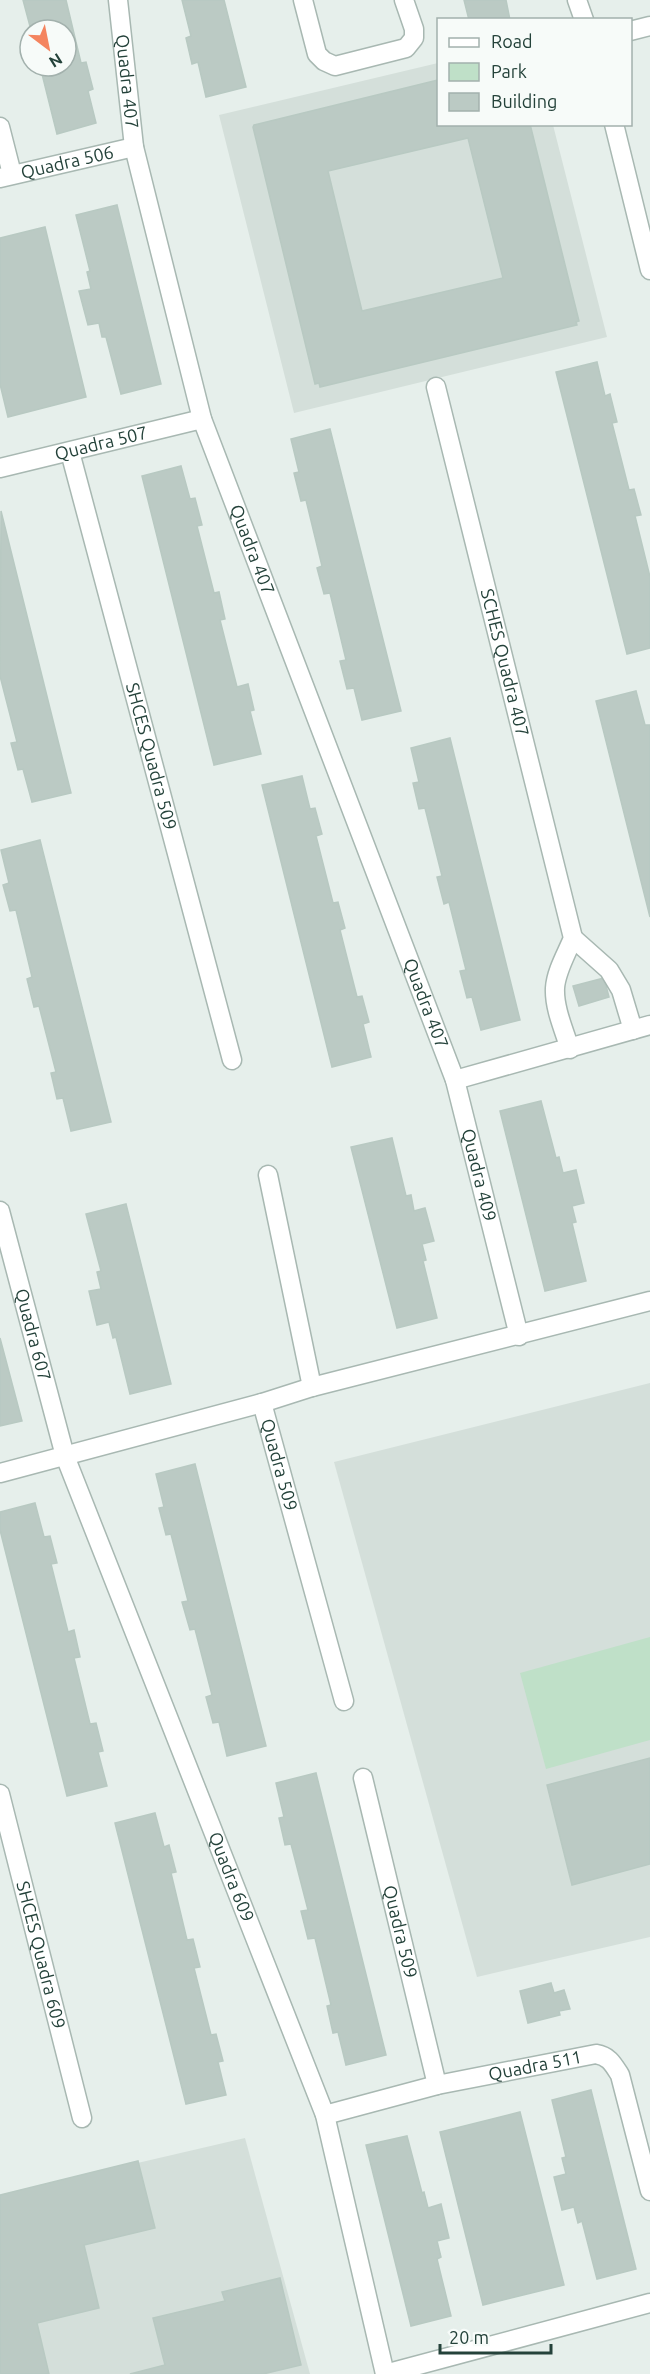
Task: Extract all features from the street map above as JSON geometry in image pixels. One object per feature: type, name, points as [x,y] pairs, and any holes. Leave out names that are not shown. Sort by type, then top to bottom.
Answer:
[{"type":"street","name":"Quadra 407","points":[[118,0],[134,147],[202,419],[455,1080]]},
{"type":"street","points":[[303,0],[317,54],[324,61],[335,66],[406,48],[414,38],[414,29],[404,0]]},
{"type":"street","points":[[577,0],[583,18]]},
{"type":"street","points":[[632,30],[650,26]]},
{"type":"street","points":[[614,126],[650,270]]},
{"type":"street","points":[[0,127],[6,176]]},
{"type":"street","name":"Quadra 506","points":[[6,176],[134,147]]},
{"type":"street","name":"SCHES Quadra 407","points":[[436,387],[573,938]]},
{"type":"street","name":"Quadra 507","points":[[0,468],[202,419]]},
{"type":"street","name":"SHCES Quadra 509","points":[[70,452],[232,1060]]},
{"type":"street","points":[[455,1080],[570,1049],[642,1027],[609,970],[573,938],[555,987],[558,1009],[570,1049]]},
{"type":"street","name":"Quadra 409","points":[[455,1080],[519,1336]]},
{"type":"street","points":[[268,1175],[312,1387]]},
{"type":"street","name":"Quadra 607","points":[[0,1211],[65,1456]]},
{"type":"street","points":[[519,1336],[650,1300]]},
{"type":"street","name":"Quadra 509","points":[[65,1456],[262,1403],[312,1387],[519,1336]]},
{"type":"street","name":"Quadra 509","points":[[262,1403],[344,1701]]},
{"type":"street","points":[[0,1473],[65,1456]]},
{"type":"street","name":"Quadra 609","points":[[65,1456],[325,2115],[385,2374]]},
{"type":"street","name":"Quadra 509","points":[[363,1778],[436,2085]]},
{"type":"street","name":"SHCES Quadra 609","points":[[0,1794],[82,2118]]},
{"type":"street","name":"Quadra 511","points":[[325,2115],[436,2085],[604,2055],[620,2074],[650,2190]]},
{"type":"street","points":[[385,2374],[650,2303]]},
{"type":"shaded area","points":[[437,63],[437,126],[553,126],[607,337],[294,413],[219,115]]},
{"type":"shaded area","points":[[650,1383],[650,1937],[477,1977],[334,1462]]},
{"type":"shaded area","points":[[245,2138],[310,2374],[4,2374],[0,2359],[0,2195]]},
{"type":"green space","points":[[650,1637],[650,1740],[546,1769],[520,1673]]},
{"type":"building","points":[[23,0],[66,0],[70,18],[28,18]]},
{"type":"building","points":[[182,0],[224,0],[246,87],[206,97],[198,62],[192,64],[186,38],[191,36]]},
{"type":"building","points":[[464,0],[506,0],[510,18],[468,18]]},
{"type":"building","points":[[78,50],[81,63],[86,62],[93,89],[88,91],[96,123],[57,134],[43,78],[78,78]]},
{"type":"building","points":[[437,80],[437,126],[530,126],[579,321],[576,322],[577,325],[320,387],[319,383],[315,384],[253,127]],"holes":[[[468,138],[503,278],[362,311],[328,171]]]},
{"type":"building","points":[[117,205],[161,384],[121,394],[106,337],[102,337],[99,323],[88,325],[79,291],[91,289],[87,272],[90,271],[76,215]]},
{"type":"building","points":[[45,227],[86,397],[8,417],[0,384],[0,238]]},
{"type":"building","points":[[597,362],[605,396],[610,394],[617,422],[612,423],[629,490],[634,489],[641,515],[635,516],[650,577],[650,648],[627,654],[556,372]]},
{"type":"building","points":[[330,429],[401,711],[362,720],[354,688],[347,689],[340,661],[346,660],[330,593],[324,594],[317,568],[322,566],[306,500],[301,501],[294,473],[299,472],[291,439]]},
{"type":"building","points":[[181,466],[190,499],[195,498],[202,525],[197,526],[214,593],[219,592],[225,619],[220,620],[237,687],[248,684],[254,710],[250,711],[261,754],[214,765],[142,476]]},
{"type":"building","points":[[1,511],[71,793],[32,802],[23,769],[18,770],[11,743],[17,742],[0,676]]},
{"type":"building","points":[[636,691],[645,725],[650,725],[650,917],[596,701]]},
{"type":"building","points":[[450,738],[520,1020],[481,1030],[472,997],[467,998],[460,971],[466,970],[449,902],[444,904],[437,877],[442,876],[425,808],[419,809],[413,783],[419,782],[411,748]]},
{"type":"building","points":[[302,776],[310,809],[315,808],[322,834],[316,836],[333,903],[338,902],[345,928],[340,930],[357,997],[362,996],[369,1022],[363,1024],[371,1057],[332,1067],[262,785]]},
{"type":"building","points":[[40,840],[111,1122],[71,1131],[63,1098],[57,1099],[51,1073],[56,1072],[39,1006],[34,1007],[27,979],[32,977],[16,910],[10,911],[3,885],[9,883],[1,850]]},
{"type":"building","points":[[604,978],[609,997],[579,1006],[573,986]]},
{"type":"building","points":[[541,1101],[556,1158],[559,1157],[563,1173],[576,1170],[584,1203],[572,1206],[576,1222],[572,1223],[586,1281],[545,1291],[500,1111]]},
{"type":"building","points":[[392,1138],[406,1196],[411,1195],[414,1211],[425,1208],[434,1241],[422,1244],[426,1260],[423,1261],[437,1318],[397,1328],[351,1147]]},
{"type":"building","points":[[126,1204],[171,1384],[130,1394],[116,1337],[113,1338],[109,1322],[97,1325],[89,1291],[101,1289],[97,1272],[101,1271],[86,1214]]},
{"type":"building","points":[[0,1338],[22,1421],[0,1426]]},
{"type":"building","points":[[195,1464],[266,1746],[227,1756],[219,1722],[213,1723],[206,1697],[212,1695],[195,1629],[190,1630],[182,1602],[188,1601],[171,1534],[166,1535],[159,1508],[164,1507],[156,1474]]},
{"type":"building","points":[[35,1503],[44,1537],[50,1536],[57,1563],[51,1564],[68,1632],[74,1630],[80,1657],[74,1658],[90,1724],[96,1723],[103,1751],[98,1752],[107,1786],[67,1796],[0,1530],[0,1512]]},
{"type":"building","points":[[650,1758],[650,1864],[572,1885],[547,1785]]},
{"type":"building","points":[[316,1773],[386,2055],[346,2065],[338,2032],[333,2033],[327,2006],[331,2005],[315,1938],[308,1939],[301,1911],[308,1910],[291,1844],[285,1845],[279,1818],[284,1817],[276,1783]]},
{"type":"building","points":[[155,1813],[164,1847],[169,1845],[176,1872],[171,1873],[187,1940],[193,1939],[200,1967],[194,1968],[211,2035],[216,2034],[223,2061],[218,2062],[226,2095],[186,2104],[115,1823]]},
{"type":"building","points":[[551,1983],[554,1993],[564,1990],[570,2009],[559,2011],[560,2015],[528,2023],[520,1991]]},
{"type":"building","points":[[591,2090],[636,2269],[597,2279],[582,2221],[578,2223],[574,2207],[562,2210],[554,2177],[566,2174],[562,2158],[566,2157],[552,2100]]},
{"type":"building","points":[[520,2112],[564,2285],[483,2305],[440,2132]]},
{"type":"building","points":[[407,2136],[428,2208],[441,2204],[449,2238],[437,2241],[441,2257],[437,2259],[451,2316],[411,2326],[366,2145]]},
{"type":"building","points":[[138,2161],[155,2228],[84,2245],[99,2308],[37,2323],[49,2374],[0,2374],[0,2195]]},
{"type":"building","points":[[280,2278],[301,2365],[263,2374],[130,2374],[165,2365],[153,2318],[225,2301],[222,2292]]}]
